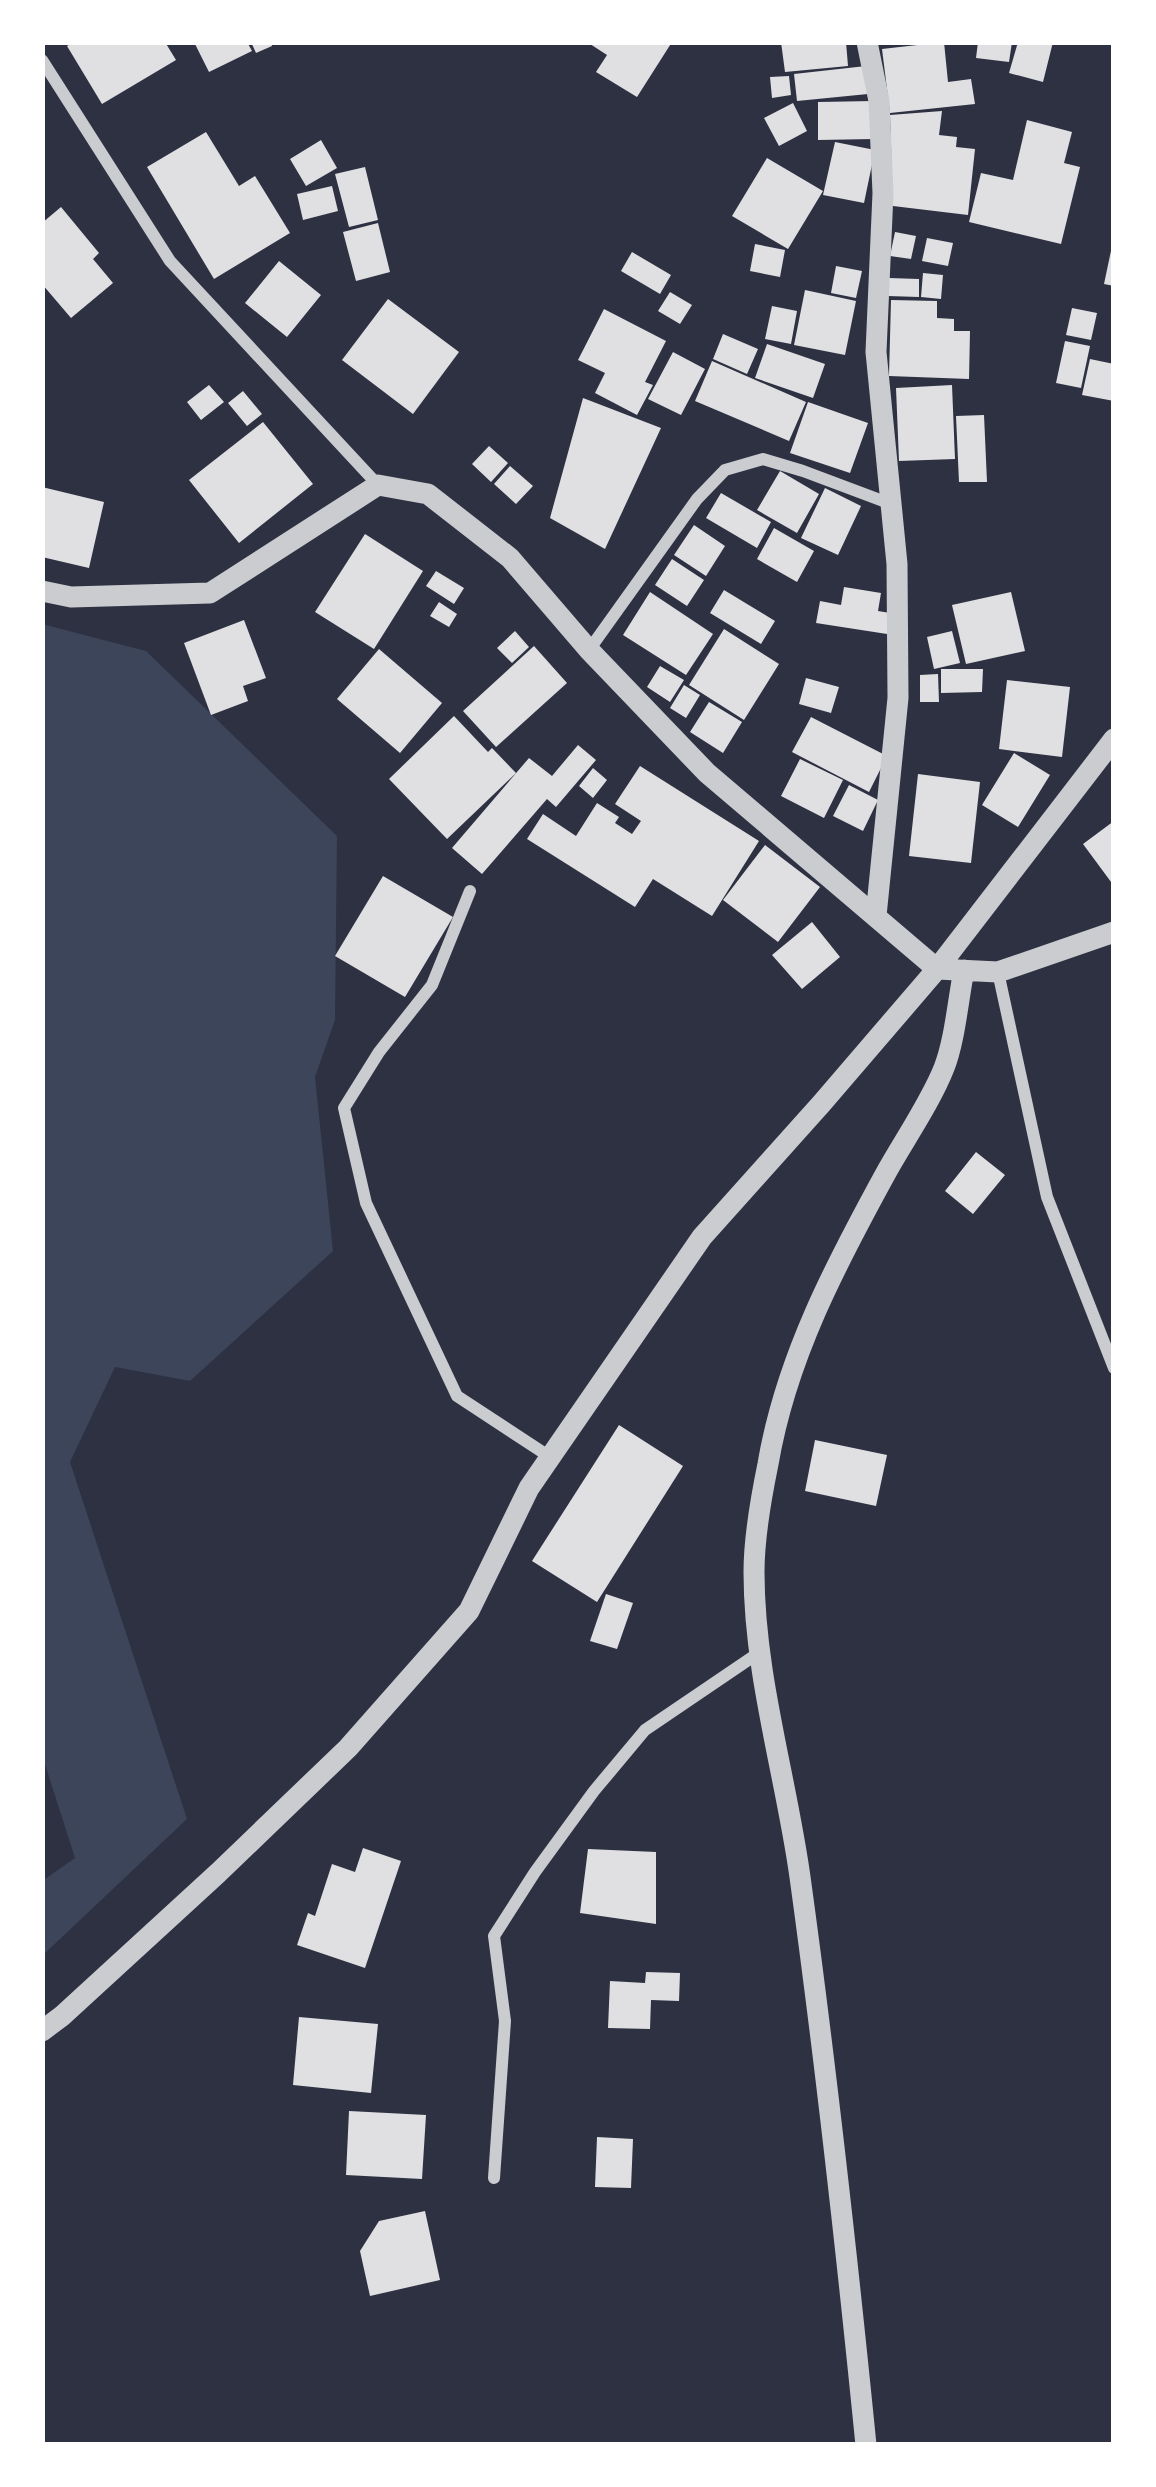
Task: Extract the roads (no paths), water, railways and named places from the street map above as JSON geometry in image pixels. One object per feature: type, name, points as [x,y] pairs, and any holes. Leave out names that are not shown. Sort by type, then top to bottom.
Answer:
[{"type":"street","points":[[867,42],[879,101],[884,193],[876,352],[897,565],[898,698],[876,916]]},
{"type":"street","points":[[42,60],[170,261],[378,485],[428,494],[509,558],[707,773],[937,969],[998,972],[1114,932]]},
{"type":"street","points":[[590,650],[698,499],[725,470],[763,459],[891,504]]},
{"type":"street","points":[[42,591],[71,597],[210,593],[378,485]]},
{"type":"street","points":[[42,2030],[218,1873],[363,1731],[469,1611],[529,1488],[702,1237],[937,969],[1114,739]]},
{"type":"street","points":[[470,891],[432,985],[379,1052],[344,1108],[366,1203],[457,1396],[550,1457]]},
{"type":"street","points":[[866,2445],[811,1955],[761,1651],[754,1568],[768,1461],[808,1323],[945,1066],[964,970]]},
{"type":"street","points":[[998,972],[1047,1197],[1114,1368]]},
{"type":"street","points":[[494,2178],[505,2021],[494,1936],[546,1856],[645,1730],[761,1651]]}]
